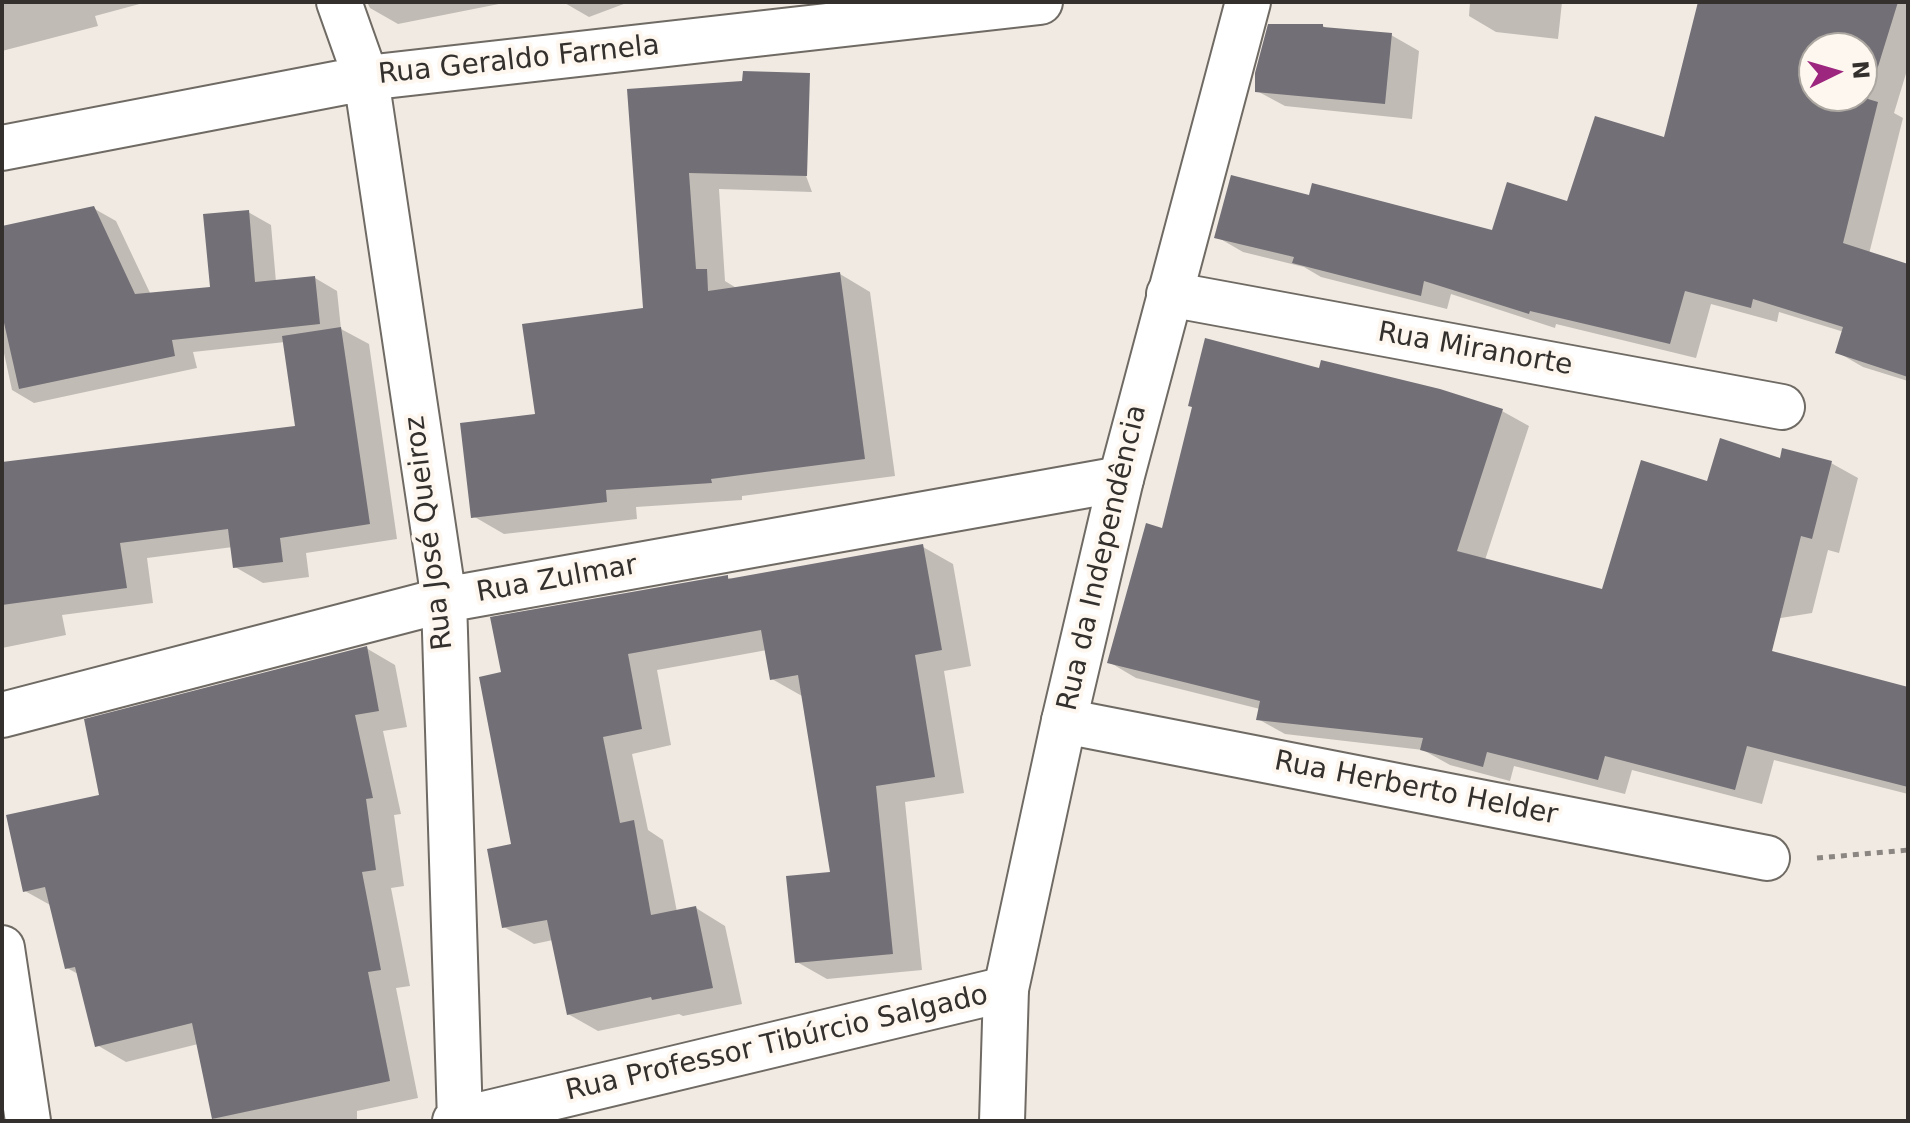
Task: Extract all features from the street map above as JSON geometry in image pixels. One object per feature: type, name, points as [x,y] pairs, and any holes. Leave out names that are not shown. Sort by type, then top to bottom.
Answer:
[{"type":"street","name":"Rua José Queiroz","points":[[339,2],[366,78],[444,600],[458,1121]]},
{"type":"street","name":"Rua Geraldo Farnela","points":[[2,148],[366,78],[1040,2]]},
{"type":"street","name":"Rua da Independência","points":[[1002,1121],[1006,989],[1064,721],[1121,479],[1248,2]]},
{"type":"street","name":"Rua Miranorte","points":[[1169,294],[1782,407]]},
{"type":"street","name":"Rua Zulmar","points":[[2,715],[444,600],[1121,479]]},
{"type":"street","name":"Rua Herberto Helder","points":[[1064,721],[1786,858]]},
{"type":"street","points":[[2,948],[28,1121]]},
{"type":"street","name":"Rua Professor Tibúrcio Salgado","points":[[458,1121],[1006,989]]},
{"type":"path","points":[[1786,858],[1905,851]]},
{"type":"building","points":[[1698,2],[1898,2],[1878,67],[1878,32],[1798,32],[1798,112],[1876,112],[1843,243],[1908,264],[1908,377],[1835,353],[1843,327],[1753,299],[1751,308],[1685,291],[1670,344],[1530,311],[1529,314],[1424,281],[1421,296],[1292,263],[1294,257],[1214,238],[1231,175],[1309,195],[1312,183],[1492,230],[1507,182],[1567,201],[1595,116],[1664,137]]},
{"type":"building","points":[[1268,24],[1323,24],[1323,27],[1392,33],[1385,104],[1255,92],[1255,73]]},
{"type":"building","points":[[743,71],[810,73],[807,176],[689,173],[696,269],[707,269],[708,291],[840,272],[865,459],[711,479],[712,483],[606,490],[607,502],[471,518],[460,423],[535,414],[522,324],[643,308],[627,89],[742,81]]},
{"type":"building","points":[[94,206],[135,294],[210,287],[203,214],[249,210],[255,282],[315,276],[320,324],[172,340],[175,356],[19,389],[2,314],[2,226]]},
{"type":"building","points":[[341,327],[370,524],[280,538],[283,562],[233,568],[228,529],[120,543],[127,588],[2,605],[2,462],[295,426],[282,336]]},
{"type":"building","points":[[1205,338],[1319,368],[1321,360],[1440,389],[1503,409],[1457,551],[1602,589],[1641,460],[1707,481],[1720,438],[1780,458],[1782,448],[1832,461],[1812,539],[1801,536],[1772,651],[1908,687],[1908,787],[1747,746],[1735,790],[1605,756],[1598,780],[1487,752],[1483,767],[1420,750],[1423,738],[1256,720],[1260,701],[1107,663],[1146,523],[1162,528],[1192,407],[1188,406]]},
{"type":"building","points":[[923,544],[942,650],[915,655],[935,777],[876,786],[893,954],[795,963],[786,876],[830,872],[798,675],[770,680],[761,630],[628,654],[642,729],[603,737],[620,823],[634,820],[651,915],[696,906],[713,988],[652,1000],[651,997],[567,1015],[547,920],[502,928],[487,849],[511,844],[479,677],[501,672],[490,617]]},
{"type":"building","points":[[367,646],[379,711],[355,715],[373,798],[366,799],[376,870],[362,872],[381,970],[368,972],[390,1081],[212,1119],[192,1023],[95,1047],[75,967],[65,969],[45,887],[23,892],[6,815],[99,795],[84,719]]}]
